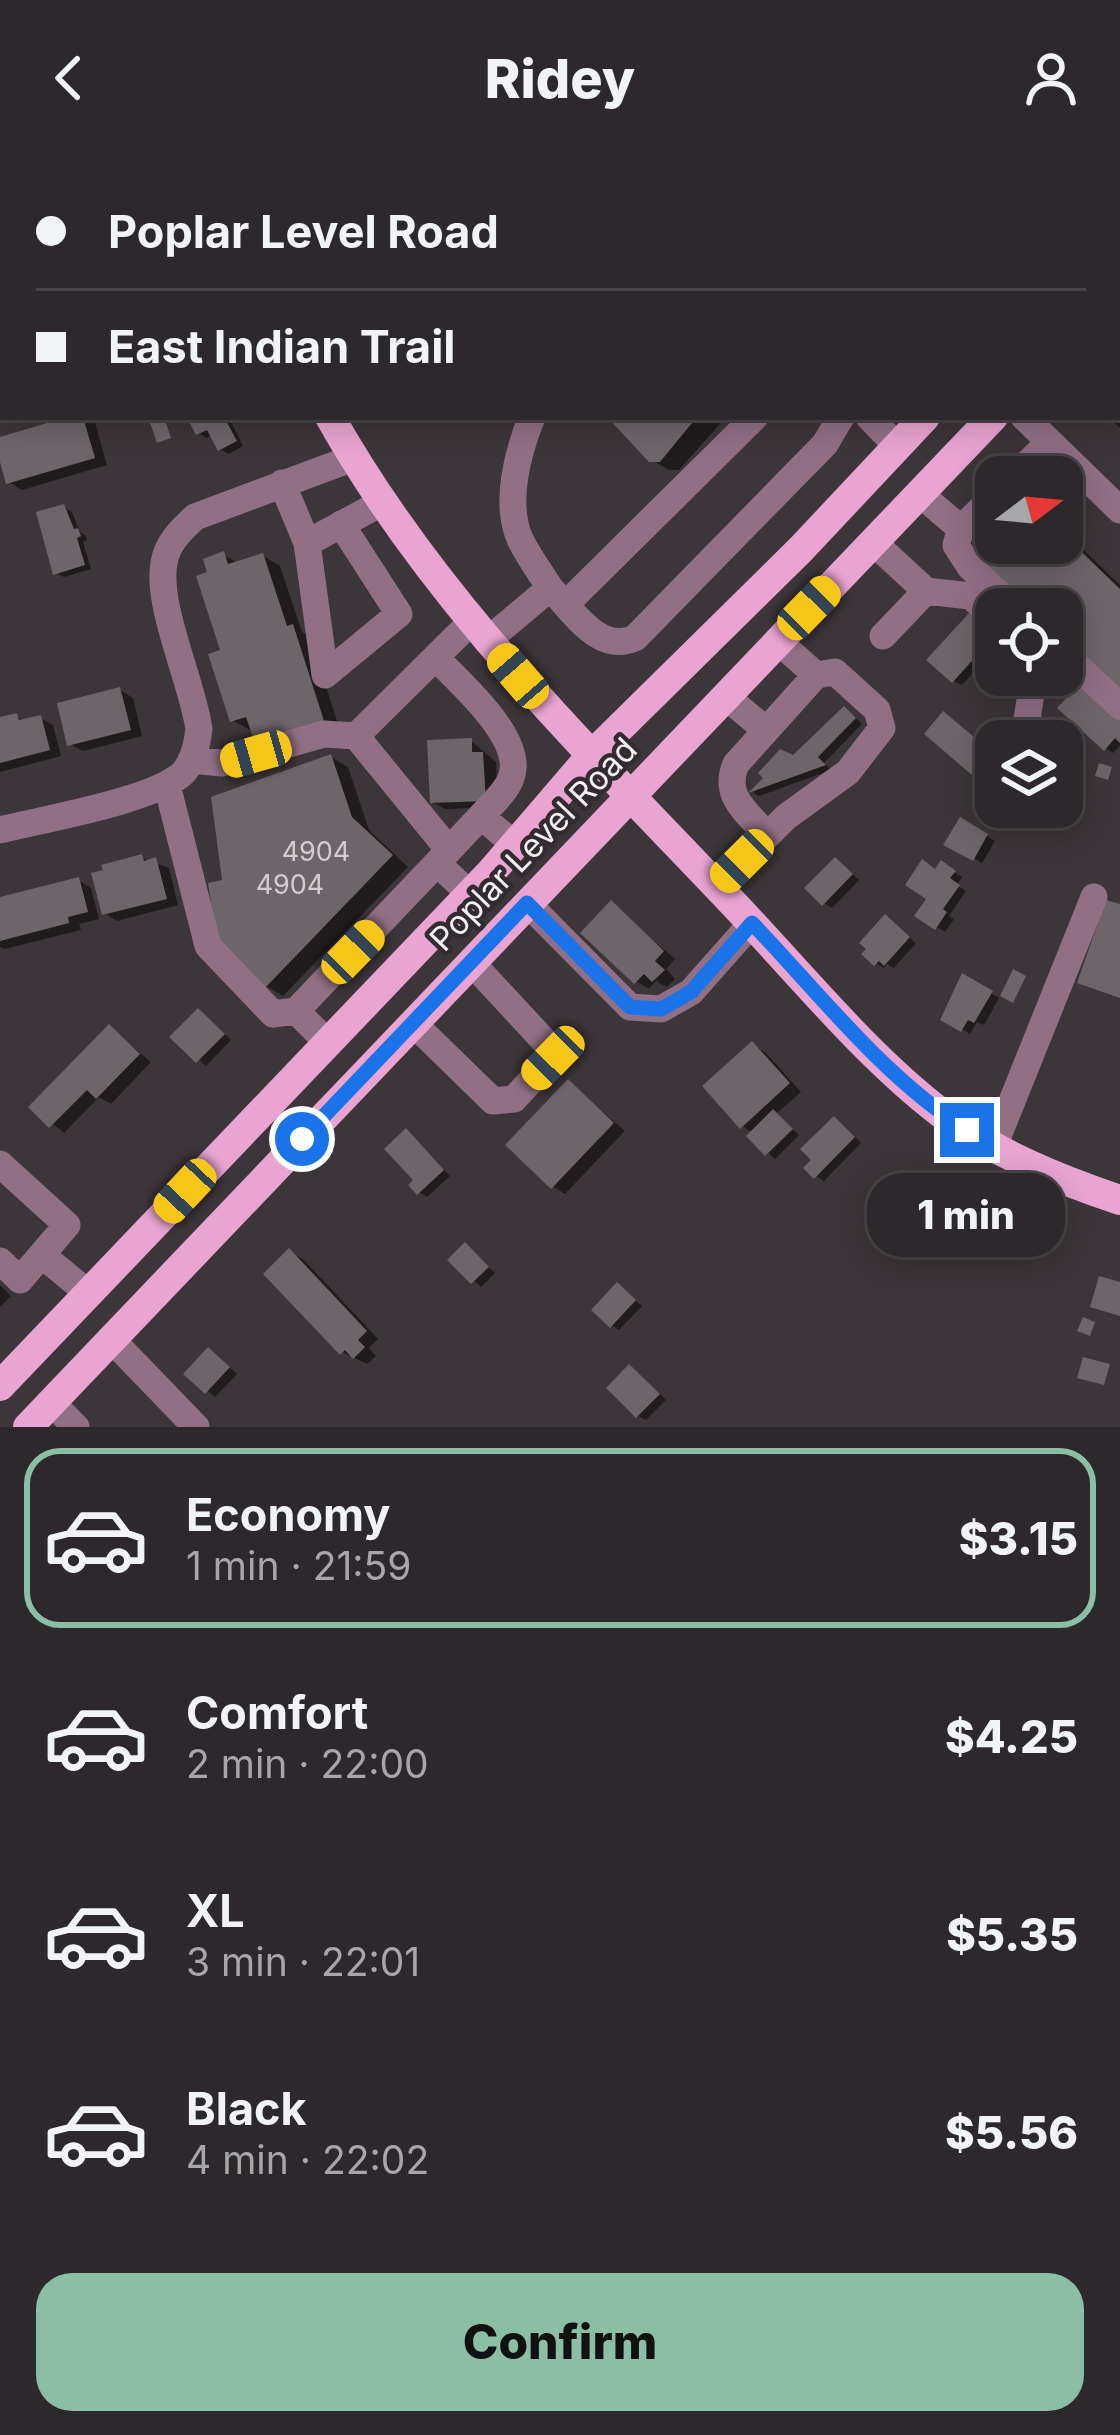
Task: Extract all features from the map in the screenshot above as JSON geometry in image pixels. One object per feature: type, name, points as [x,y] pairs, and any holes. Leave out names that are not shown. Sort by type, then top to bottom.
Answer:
[{"type":"main road","points":[[332,420],[381,503],[479,632],[590,758],[835,1011],[940,1113],[1041,1171],[1120,1200]]},
{"type":"main road","name":"Poplar Level Road","points":[[0,1385],[470,894],[590,758],[801,549],[922,420]]},
{"type":"main road","name":"Poplar Level Road","points":[[28,1427],[990,420]]},
{"type":"street","points":[[531,420],[516,471],[514,519],[520,539],[558,596],[599,638],[620,645],[635,638],[825,444],[840,420]]},
{"type":"street","points":[[191,760],[223,764],[324,734],[356,736],[437,659],[479,632],[558,596],[752,420]]},
{"type":"street","points":[[872,420],[897,446]]},
{"type":"street","points":[[1027,420],[1120,510]]},
{"type":"street","points":[[1035,456],[1049,442]]},
{"type":"street","points":[[0,830],[167,785],[184,772],[199,729],[164,590],[167,550],[195,517],[353,458]]},
{"type":"street","points":[[282,483],[307,543],[325,675],[399,614],[341,524]]},
{"type":"street","points":[[920,493],[961,529]]},
{"type":"street","points":[[307,543],[381,503]]},
{"type":"street","points":[[975,515],[961,529],[956,545],[992,588]]},
{"type":"street","points":[[873,542],[926,591],[975,600]]},
{"type":"street","points":[[884,635],[926,591]]},
{"type":"street","points":[[778,641],[816,674]]},
{"type":"street","points":[[167,785],[208,946],[273,1014],[296,1011],[481,816],[512,776],[512,751],[482,706],[437,659]]},
{"type":"street","points":[[717,886],[786,817],[848,772],[882,728],[877,710],[835,672],[816,674],[736,764],[729,779],[730,792],[767,835]]},
{"type":"street","points":[[1083,672],[1120,706]]},
{"type":"street","points":[[482,706],[518,676]]},
{"type":"street","points":[[725,696],[766,730]]},
{"type":"street","points":[[1027,719],[1031,696]]},
{"type":"street","points":[[356,736],[470,894]]},
{"type":"street","points":[[481,816],[514,845]]},
{"type":"street","points":[[994,1146],[1094,897]]},
{"type":"street","points":[[527,903],[630,1007],[661,1009],[691,992],[752,923]]},
{"type":"street","points":[[413,1023],[493,1101],[514,1099],[553,1058],[548,1045],[471,962]]},
{"type":"street","points":[[296,1011],[327,1042]]},
{"type":"street","points":[[0,1164],[67,1225],[20,1280],[0,1261]]},
{"type":"street","points":[[42,1255],[88,1293]]},
{"type":"street","points":[[111,1339],[196,1427]]},
{"type":"street","points":[[51,1402],[76,1427]]},
{"type":"building","points":[[57,420],[84,420],[95,458],[6,484],[0,437]]},
{"type":"building","points":[[149,420],[165,420],[171,438],[157,443]]},
{"type":"building","points":[[226,420],[237,441],[218,451],[207,430],[196,435],[190,423]]},
{"type":"building","points":[[610,420],[695,420],[660,462],[649,462]]},
{"type":"building","points":[[64,504],[81,536],[77,538],[85,565],[53,575],[36,512]]},
{"type":"building","points":[[224,551],[228,564],[263,553],[287,626],[293,624],[324,721],[255,743],[246,717],[230,722],[208,654],[220,650],[196,576],[207,572],[203,559]]},
{"type":"building","points":[[1083,553],[1120,589],[1120,698],[1083,663],[1083,588],[1003,588],[975,564],[1083,564]]},
{"type":"building","points":[[971,611],[975,615],[975,657],[952,683],[926,660]]},
{"type":"building","points":[[1083,684],[1120,718],[1120,743],[1115,738],[1104,751],[1083,732],[1083,720],[1070,720],[1057,708],[1068,696],[1083,696]]},
{"type":"building","points":[[120,687],[131,730],[67,746],[57,703]]},
{"type":"building","points":[[844,706],[856,718],[818,757],[826,765],[748,793],[763,778],[758,773],[780,749],[793,755]]},
{"type":"building","points":[[943,711],[975,738],[975,772],[972,775],[924,734]]},
{"type":"building","points":[[17,713],[19,720],[41,715],[50,750],[0,763],[0,717]]},
{"type":"building","points":[[472,738],[472,752],[483,752],[486,801],[430,803],[427,740]]},
{"type":"building","points":[[331,754],[352,817],[393,855],[264,989],[217,944],[208,883],[222,880],[211,797]]},
{"type":"building","points":[[1099,763],[1112,767],[1108,780],[1095,776]]},
{"type":"building","points":[[960,817],[988,834],[973,861],[943,845]]},
{"type":"building","points":[[142,854],[144,861],[156,857],[167,899],[102,915],[91,873],[103,870],[101,865]]},
{"type":"building","points":[[835,857],[853,874],[822,906],[804,888]]},
{"type":"building","points":[[922,859],[935,869],[941,860],[956,871],[950,878],[960,885],[935,930],[914,916],[926,899],[905,885]]},
{"type":"building","points":[[79,877],[88,912],[68,917],[69,923],[0,941],[0,897]]},
{"type":"building","points":[[611,900],[664,951],[655,961],[665,970],[652,982],[644,974],[634,984],[580,933]]},
{"type":"building","points":[[1106,900],[1120,904],[1120,998],[1077,983]]},
{"type":"building","points":[[885,914],[910,937],[884,966],[879,961],[874,966],[861,954],[866,949],[859,943]]},
{"type":"building","points":[[1013,969],[1026,976],[1013,1003],[1000,996]]},
{"type":"building","points":[[962,973],[993,991],[974,1023],[968,1020],[961,1032],[940,1020]]},
{"type":"building","points":[[198,1008],[225,1034],[196,1063],[169,1037]]},
{"type":"building","points":[[109,1024],[140,1054],[96,1099],[87,1090],[49,1128],[28,1107]]},
{"type":"building","points":[[752,1041],[790,1083],[740,1129],[702,1086]]},
{"type":"building","points":[[568,1079],[614,1123],[551,1189],[505,1145]]},
{"type":"building","points":[[773,1109],[793,1129],[765,1156],[746,1136]]},
{"type":"building","points":[[834,1116],[855,1137],[814,1179],[803,1168],[811,1160],[800,1149]]},
{"type":"building","points":[[406,1128],[444,1170],[417,1195],[408,1185],[413,1180],[384,1149]]},
{"type":"building","points":[[465,1242],[489,1267],[471,1284],[447,1260]]},
{"type":"building","points":[[289,1248],[367,1331],[358,1340],[365,1347],[353,1359],[345,1350],[340,1355],[263,1274]]},
{"type":"building","points":[[1099,1276],[1120,1282],[1120,1316],[1090,1307]]},
{"type":"building","points":[[617,1282],[636,1300],[610,1328],[591,1310]]},
{"type":"building","points":[[1083,1317],[1095,1322],[1090,1336],[1077,1331]]},
{"type":"building","points":[[208,1347],[230,1367],[205,1394],[183,1374]]},
{"type":"building","points":[[1083,1357],[1110,1364],[1104,1385],[1077,1378]]},
{"type":"building","points":[[629,1364],[660,1394],[636,1418],[606,1388]]},
{"type":"route","points":[[302,1139],[527,903],[630,1007],[661,1009],[691,992],[752,923],[880,1057],[940,1113],[967,1130]]}]
